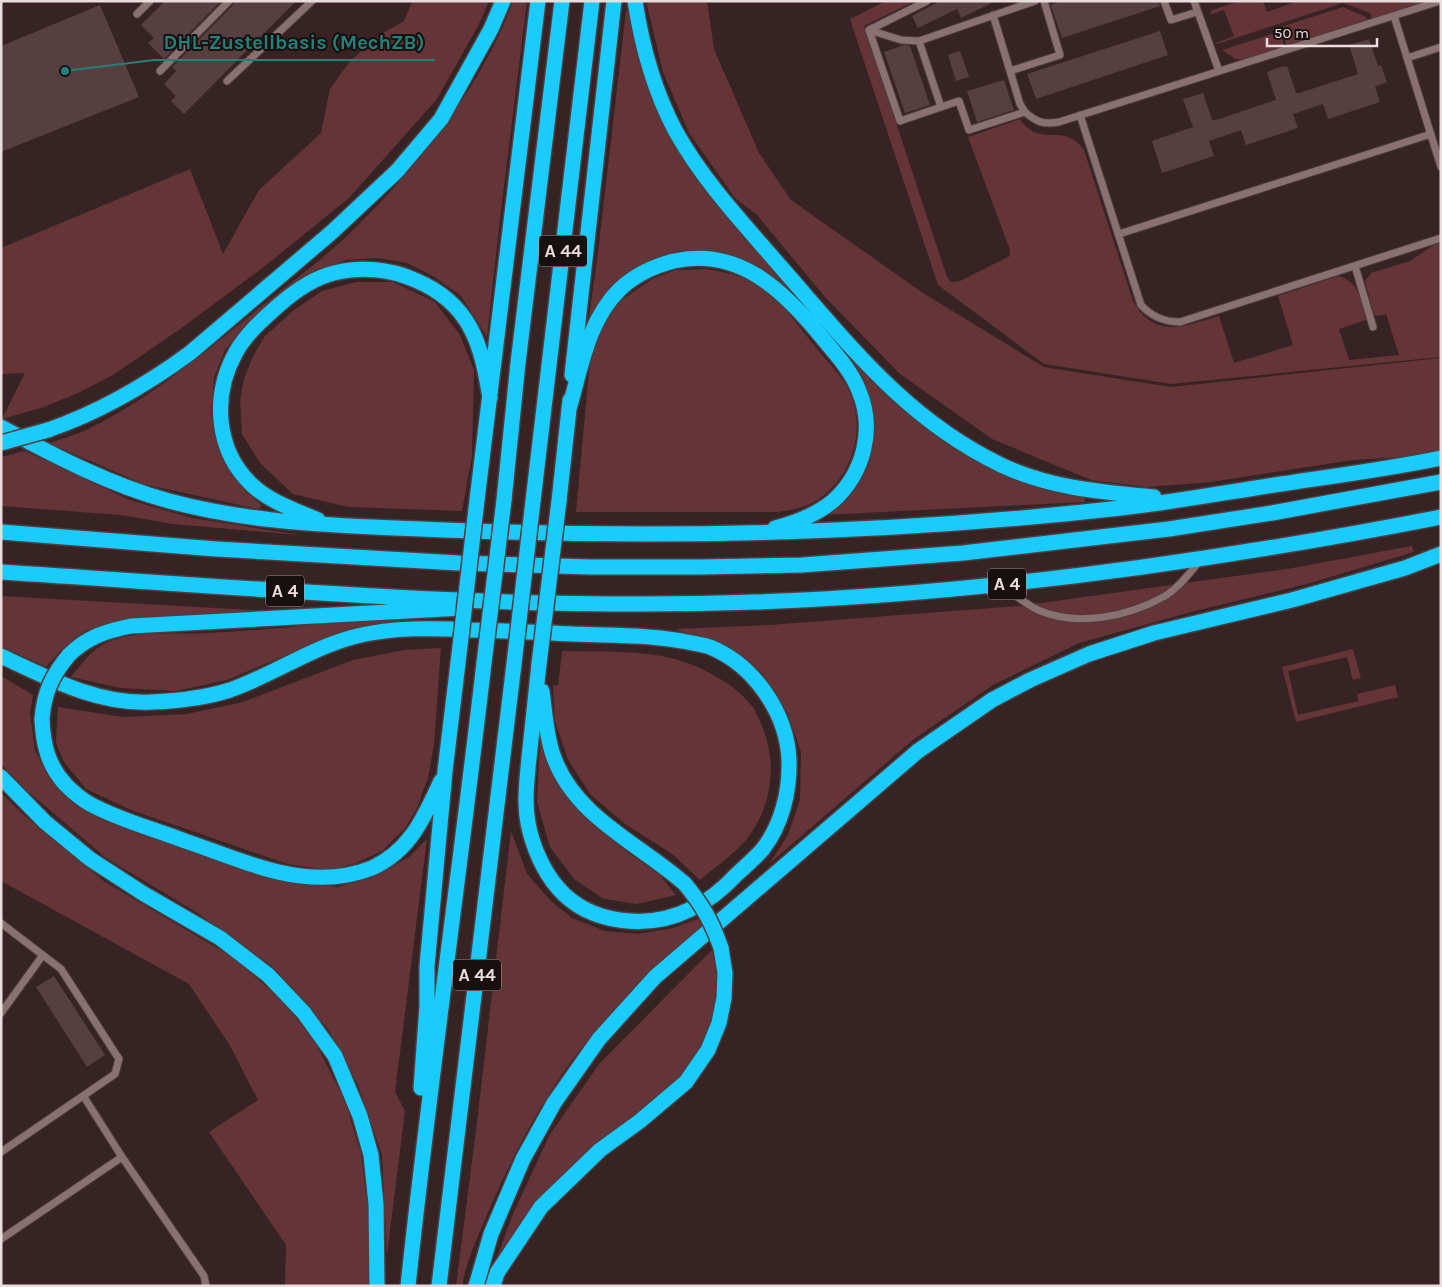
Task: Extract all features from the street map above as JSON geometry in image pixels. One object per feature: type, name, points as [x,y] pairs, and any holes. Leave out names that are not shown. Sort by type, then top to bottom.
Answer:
[{"type":"highway","points":[[1,443],[74,421],[123,398],[168,369],[196,347],[332,232],[397,171],[441,119],[491,29],[503,1]]},
{"type":"highway","points":[[417,1199],[413,1161],[423,1075],[427,966],[445,771],[538,1]]},
{"type":"highway","name":"A 44","points":[[408,1286],[417,1199],[469,796],[518,363],[562,1]]},
{"type":"highway","name":"A 44","points":[[439,1286],[592,1]]},
{"type":"highway","points":[[1,656],[92,696],[119,701],[147,703],[194,699],[230,690],[330,645],[357,636],[383,631],[430,628],[661,637],[706,645],[738,663],[746,671],[773,704],[781,720],[789,756],[789,779],[781,816],[763,848],[731,880],[710,898],[692,909],[664,919],[632,922],[613,920],[597,915],[569,898],[557,888],[544,868],[532,838],[527,818],[527,781],[540,664],[559,501],[576,334],[614,1]]},
{"type":"highway","points":[[635,1],[640,34],[654,84],[677,133],[700,172],[859,356],[894,392],[948,436],[1016,471],[1063,486],[1087,491],[1183,500]]},
{"type":"highway","points":[[569,409],[590,335],[609,302],[632,279],[664,264],[695,259],[723,261],[741,267],[761,278],[776,288],[799,312],[849,371],[859,390],[865,410],[866,440],[860,464],[840,494],[808,516],[758,534]]},
{"type":"highway","points":[[329,525],[272,499],[252,484],[239,471],[231,457],[221,427],[222,388],[236,352],[260,322],[290,295],[333,273],[358,269],[390,271],[428,285],[459,310],[471,328],[485,369],[490,398]]},
{"type":"highway","points":[[1,427],[60,459],[111,481],[169,501],[237,516],[329,525],[574,534],[758,534],[947,524],[1063,514],[1183,500],[1441,458]]},
{"type":"highway","name":"A 4","points":[[1,532],[216,549],[448,562],[591,567],[802,565],[962,553],[1169,528],[1272,513],[1441,482]]},
{"type":"highway","name":"A 4","points":[[1,572],[303,592],[570,603],[753,602],[882,596],[1001,584],[1278,548],[1441,517]]},
{"type":"highway","points":[[476,1286],[491,1234],[523,1159],[554,1103],[599,1039],[655,978],[918,751],[992,700],[1030,680],[1090,654],[1154,633],[1292,600],[1405,568],[1441,554]]},
{"type":"highway","points":[[445,771],[418,828],[410,839],[383,861],[360,872],[347,875],[331,877],[300,876],[278,872],[220,853],[143,826],[90,804],[66,785],[50,762],[44,744],[43,705],[49,684],[55,673],[69,656],[80,645],[97,635],[113,630],[140,626],[570,603]]},
{"type":"highway","points":[[493,1286],[497,1272],[541,1206],[600,1150],[640,1121],[686,1082],[708,1050],[719,1023],[724,998],[725,973],[722,948],[701,903],[685,884],[665,866],[608,827],[589,810],[573,792],[562,775],[549,744],[540,664]]},
{"type":"highway","points":[[1,777],[45,822],[90,859],[144,894],[220,938],[268,974],[304,1013],[335,1056],[360,1116],[371,1155],[376,1204],[377,1286]]},
{"type":"lane","points":[[137,14],[150,1]]},
{"type":"lane","points":[[160,70],[230,1]]},
{"type":"lane","points":[[226,81],[312,1]]},
{"type":"lane","points":[[869,30],[927,1]]},
{"type":"lane","points":[[869,30],[901,40],[919,41],[1034,1]]},
{"type":"lane","points":[[1010,71],[1060,55],[1044,1]]},
{"type":"lane","points":[[1164,1],[1171,20],[1197,12]]},
{"type":"lane","points":[[1194,1],[1219,71]]},
{"type":"lane","points":[[993,15],[1020,104],[1025,112],[1039,122],[1049,124],[1440,1]]},
{"type":"lane","points":[[1394,16],[1441,167]]},
{"type":"lane","points":[[869,30],[900,121],[959,101],[969,130],[1025,112]]},
{"type":"lane","points":[[919,41],[941,107]]},
{"type":"lane","points":[[1407,58],[1441,47]]},
{"type":"lane","points":[[1080,115],[1141,305],[1148,312],[1169,322],[1180,322],[1441,238]]},
{"type":"lane","points":[[1118,234],[1431,134]]},
{"type":"lane","points":[[1355,266],[1374,327]]},
{"type":"lane","points":[[1001,584],[1031,606],[1052,614],[1072,619],[1099,617],[1132,610],[1165,596],[1180,584],[1201,559]]},
{"type":"lane","points":[[1,923],[61,969],[119,1059],[115,1074],[1,1152]]},
{"type":"lane","points":[[1,1013],[44,955]]},
{"type":"lane","points":[[84,1097],[122,1157],[204,1276],[206,1286]]},
{"type":"lane","points":[[1,1239],[122,1157]]},
{"type":"shaded area","points":[[412,1],[489,1],[478,26],[437,99],[349,198],[265,266],[183,327],[113,375],[78,393],[44,407],[2,419],[25,373],[1,374],[1,248],[190,169],[223,254],[259,190],[321,133],[330,89],[351,60],[383,33],[404,21]]},
{"type":"shaded area","points":[[513,1],[527,1],[487,337],[461,296],[433,276],[407,263],[377,258],[346,260],[320,269],[291,286],[242,329],[225,350],[214,378],[211,414],[218,449],[232,476],[262,506],[258,509],[143,484],[49,443],[88,429],[153,391],[213,346],[346,237],[396,186],[443,128],[483,66],[500,34]]},
{"type":"shaded area","points":[[646,1],[707,1],[714,49],[759,153],[791,200],[923,293],[1044,367],[1171,387],[1441,358],[1441,450],[1404,457],[1353,460],[1211,482],[1148,487],[1091,480],[992,439],[900,374],[825,297],[756,214],[735,198],[689,133],[663,72]]},
{"type":"shaded area","points":[[886,1],[915,1],[864,26],[947,277],[951,282],[960,281],[1010,256],[1010,250],[968,137],[1020,119],[1028,128],[1036,133],[1068,137],[1076,141],[1084,150],[1133,301],[1151,321],[1161,326],[1172,327],[1183,326],[1219,316],[1234,363],[1293,345],[1278,296],[1338,276],[1345,278],[1355,287],[1367,317],[1366,320],[1339,329],[1349,360],[1399,355],[1386,314],[1374,315],[1365,281],[1371,273],[1410,261],[1435,244],[1441,244],[1441,357],[1171,384],[1044,364],[938,285],[850,19]]},
{"type":"shaded area","points":[[1240,1],[1263,1],[1267,12],[1298,1],[1427,1],[1372,19],[1370,13],[1343,3],[1217,44],[1234,36],[1224,10],[1210,15],[1212,10]]},
{"type":"shaded area","points":[[1343,7],[1366,17],[1368,21],[1287,47],[1281,27]]},
{"type":"shaded area","points":[[626,11],[631,11],[636,50],[654,102],[851,356],[897,404],[931,431],[969,455],[1084,495],[1085,502],[822,515],[870,441],[843,356],[731,258],[640,267],[618,281],[588,324]]},
{"type":"shaded area","points":[[1278,32],[1285,48],[1244,60],[1236,59],[1222,50]]},
{"type":"shaded area","points":[[707,269],[741,277],[760,287],[790,316],[842,379],[853,401],[856,418],[856,436],[846,469],[836,484],[823,496],[808,505],[779,512],[576,512],[590,360],[595,340],[609,315],[620,301],[652,279],[676,270]]},
{"type":"shaded area","points":[[356,282],[393,282],[435,302],[460,335],[474,370],[472,456],[462,511],[348,507],[293,494],[260,463],[242,434],[240,401],[244,379],[253,356],[265,336],[294,310],[322,291]]},
{"type":"shaded area","points":[[25,451],[130,500],[192,518],[300,535],[173,524],[121,515],[1,506],[1,457]]},
{"type":"shaded area","points":[[1412,546],[1414,552],[1307,584],[1195,611],[1079,643],[993,685],[914,739],[769,864],[788,835],[800,800],[801,752],[788,714],[762,673],[728,649],[675,629],[770,625],[1019,606],[1287,569]]},
{"type":"shaded area","points":[[1,596],[271,611],[189,618],[125,619],[85,631],[62,649],[46,667],[1,646]]},
{"type":"shaded area","points":[[360,620],[415,621],[379,625],[329,637],[227,680],[176,691],[120,688],[71,677],[100,646],[124,637],[148,634],[246,631]]},
{"type":"shaded area","points":[[441,648],[434,745],[428,778],[417,808],[405,828],[382,851],[356,863],[330,870],[287,864],[131,810],[86,789],[64,762],[56,743],[58,707],[123,717],[187,714],[243,702],[353,660],[404,650]]},
{"type":"shaded area","points":[[1353,649],[1361,678],[1353,680],[1347,657],[1288,671],[1298,715],[1358,701],[1357,694],[1395,685],[1398,697],[1296,722],[1282,667]]},
{"type":"shaded area","points":[[562,651],[633,653],[675,659],[696,666],[727,683],[745,698],[754,709],[765,734],[771,765],[770,781],[763,812],[746,840],[700,880],[672,854],[625,824],[591,795],[568,760],[555,721],[553,685],[558,686]]},
{"type":"shaded area","points":[[1,676],[33,695],[30,713],[35,750],[48,776],[77,807],[117,824],[276,879],[338,887],[374,876],[409,857],[427,839],[395,1092],[405,1111],[387,1255],[382,1155],[358,1085],[328,1029],[271,965],[196,912],[106,858],[25,789],[1,764]]},
{"type":"shaded area","points":[[540,742],[555,780],[578,811],[627,852],[660,875],[676,895],[637,904],[604,899],[574,879],[550,847],[537,802]]},
{"type":"shaded area","points":[[1,793],[25,816],[105,882],[234,958],[281,1000],[314,1040],[345,1101],[361,1154],[369,1221],[368,1286],[285,1286],[286,1245],[209,1132],[258,1100],[229,1044],[189,984],[1,881]]},
{"type":"shaded area","points":[[511,831],[527,874],[551,901],[572,918],[605,931],[638,934],[673,928],[698,919],[703,928],[614,1010],[575,1056],[542,1106],[512,1160],[473,1249],[462,1286],[456,1286],[477,1122]]},
{"type":"shaded area","points":[[712,950],[717,991],[715,1011],[701,1049],[690,1066],[662,1097],[592,1148],[569,1168],[544,1195],[493,1269],[512,1216],[549,1136],[599,1064]]},
{"type":"building","points":[[165,1],[221,1],[164,59],[148,43],[154,38],[141,25]]},
{"type":"building","points":[[234,1],[296,1],[184,114],[171,101],[176,96],[164,84],[176,71],[172,67],[233,5]]},
{"type":"building","points":[[940,1],[996,1],[961,18],[957,9],[918,28],[912,16]]},
{"type":"building","points":[[1060,1],[1159,1],[1160,6],[1062,38],[1051,5]]},
{"type":"building","points":[[100,5],[139,97],[1,152],[1,46]]},
{"type":"building","points":[[1160,31],[1168,55],[1036,99],[1027,74]]},
{"type":"building","points":[[1369,39],[1378,66],[1381,65],[1387,82],[1375,87],[1380,102],[1328,119],[1323,104],[1293,114],[1298,128],[1246,145],[1241,130],[1209,141],[1214,156],[1162,173],[1152,141],[1193,127],[1183,99],[1203,93],[1212,120],[1216,120],[1276,100],[1267,72],[1280,67],[1287,66],[1296,93],[1358,74],[1349,45]]},
{"type":"building","points":[[904,45],[910,46],[930,105],[905,113],[884,52]]},
{"type":"building","points":[[960,51],[969,77],[956,81],[948,55]]},
{"type":"building","points":[[1004,80],[1014,110],[977,122],[967,91]]},
{"type":"building","points":[[54,976],[105,1055],[87,1067],[36,987]]},
{"type":"place","name":"DHL-Zustellbasis (MechZB)","points":[[65,71]]}]
